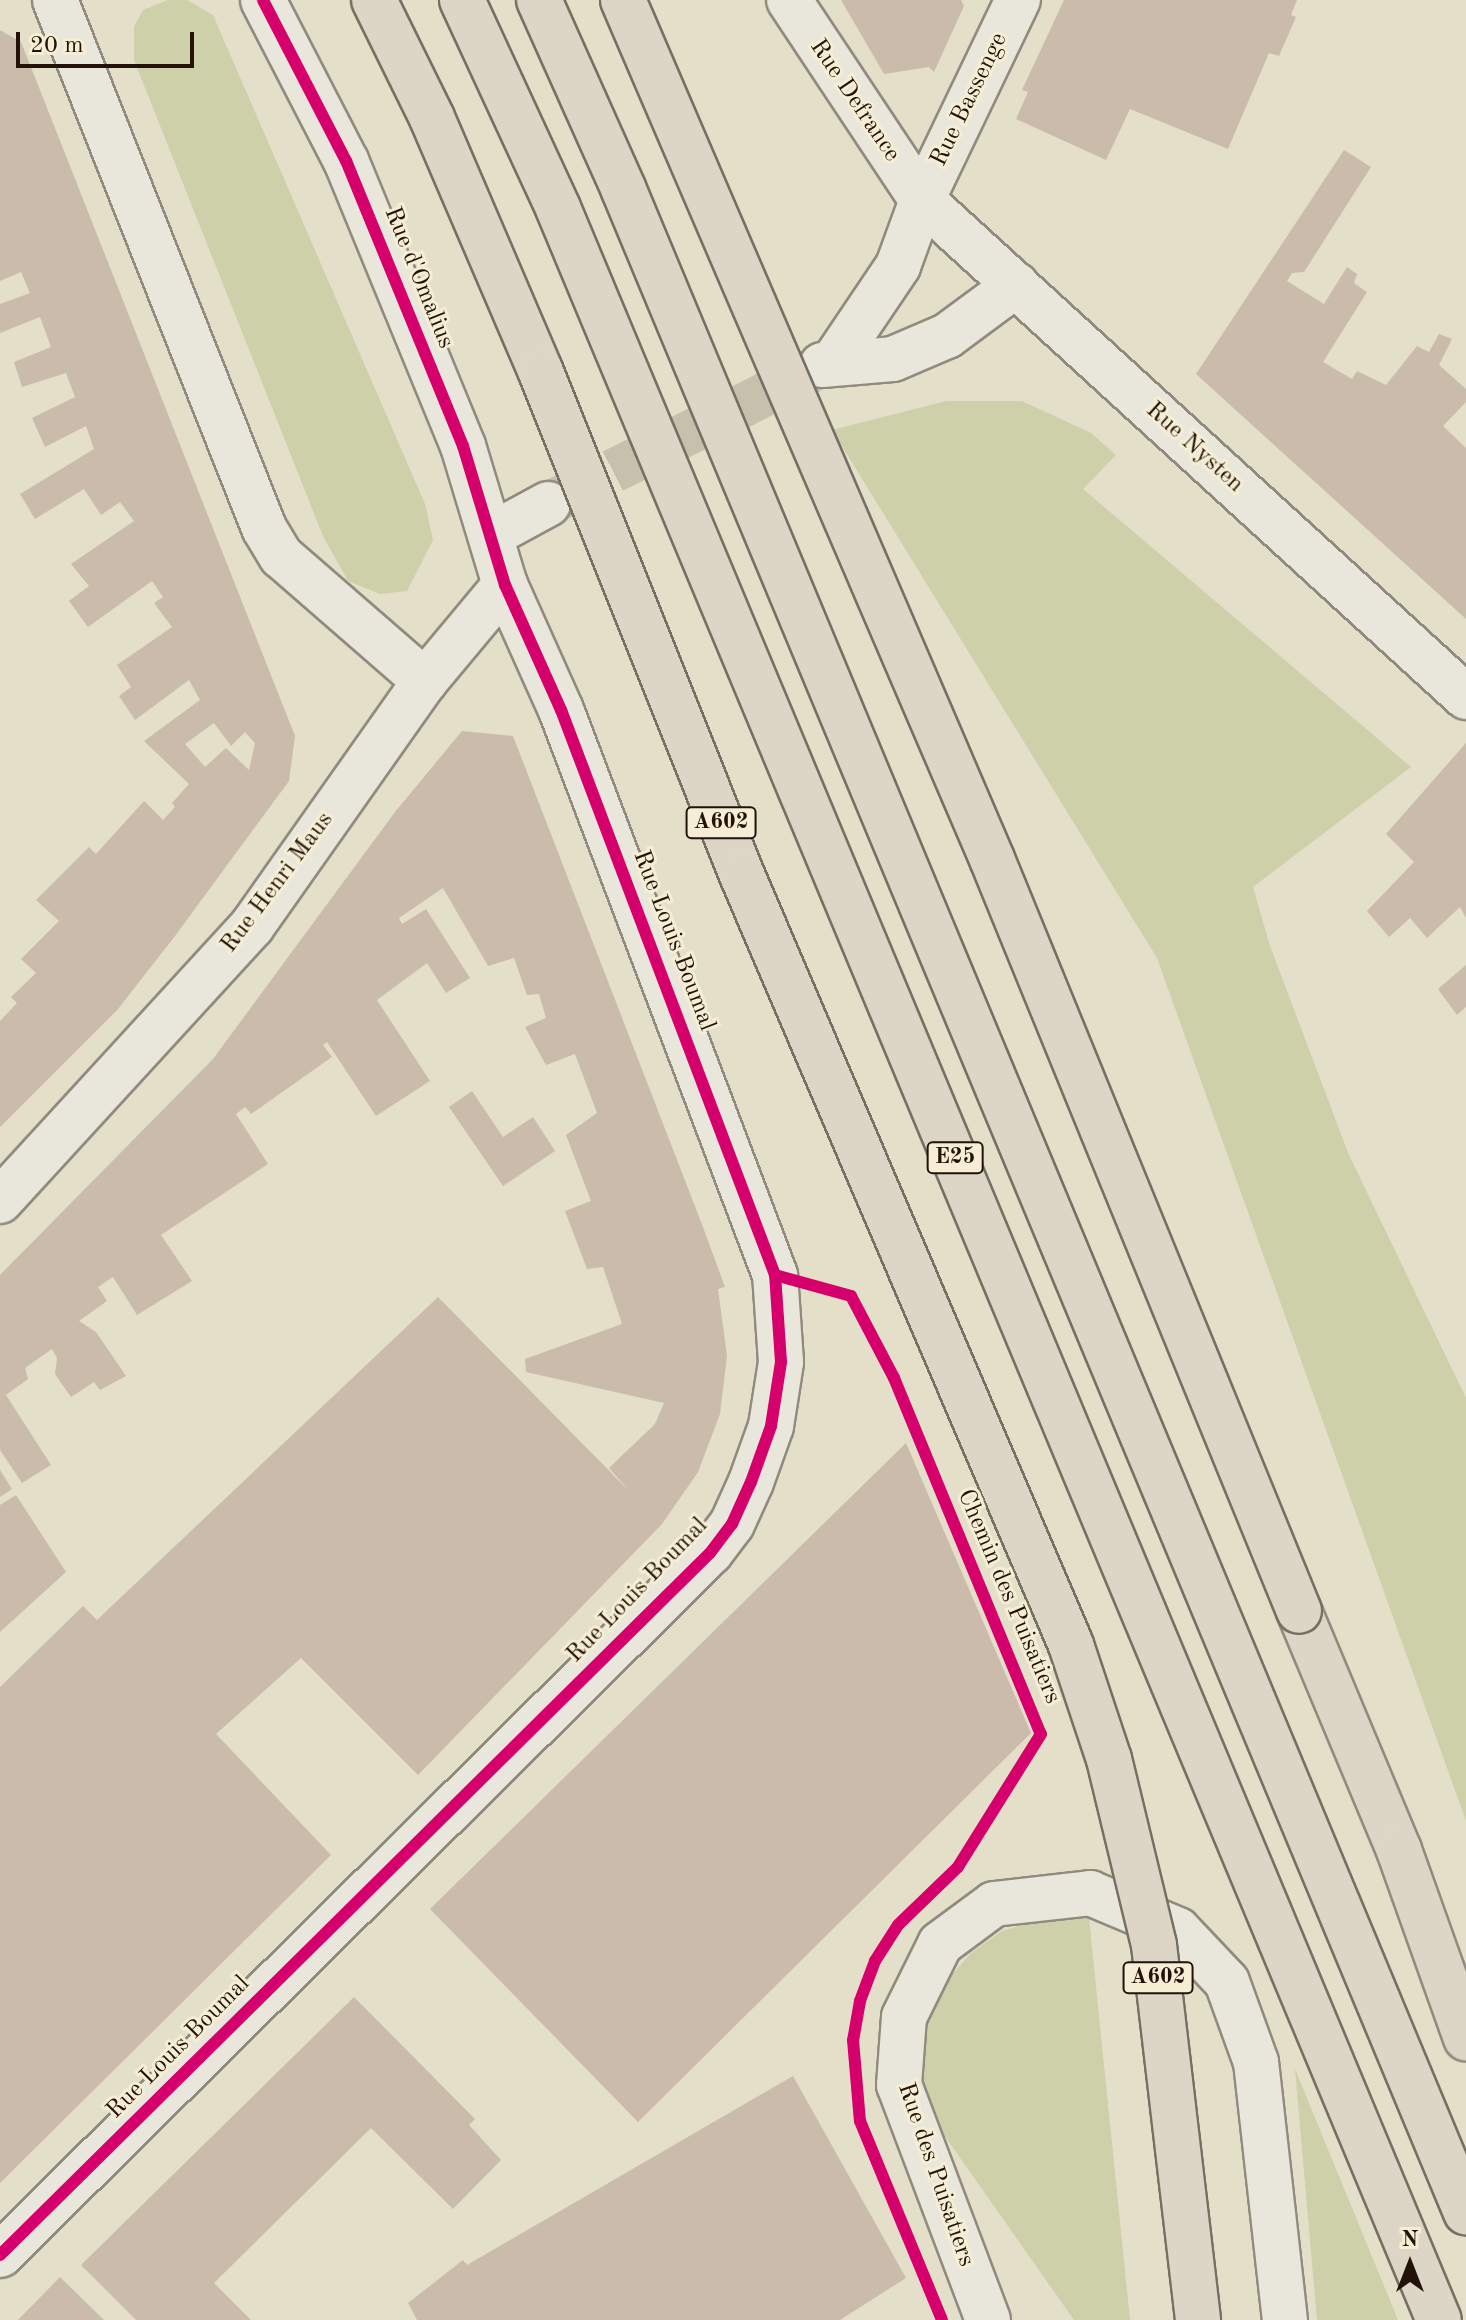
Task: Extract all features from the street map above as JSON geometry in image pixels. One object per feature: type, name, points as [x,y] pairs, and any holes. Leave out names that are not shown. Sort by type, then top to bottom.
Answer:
[{"type":"highway","name":"A602","points":[[374,0],[432,118],[541,372],[742,875],[1071,1645],[1109,1759],[1154,1945],[1198,2320]]},
{"type":"highway","name":"E25","points":[[462,0],[558,208],[1439,2320]]},
{"type":"highway","name":"E25","points":[[539,0],[623,188],[1466,2212]]},
{"type":"highway","points":[[623,0],[992,859],[1399,1850],[1466,2038]]},
{"type":"highway","points":[[1399,1850],[1466,1974]]},
{"type":"street","points":[[55,0],[264,528],[281,556],[425,681]]},
{"type":"street","name":"Rue d'Omalius","points":[[263,0],[346,161],[463,446],[505,585]]},
{"type":"street","name":"Rue Defrance","points":[[789,0],[922,200]]},
{"type":"street","name":"Rue Bassenge","points":[[922,200],[1018,0]]},
{"type":"street","points":[[922,200],[898,266],[828,363],[893,359],[947,336],[1016,285]]},
{"type":"street","name":"Rue Nysten","points":[[922,200],[1466,697]]},
{"type":"street","points":[[491,535],[548,504]]},
{"type":"street","name":"Rue Henri Maus","points":[[0,1201],[252,926],[425,681],[505,585]]},
{"type":"street","name":"Rue Louis Boumal","points":[[0,2255],[710,1553],[732,1524],[771,1426],[781,1362],[775,1275],[561,710],[505,585]]},
{"type":"street","name":"Rue des Puisatiers","points":[[988,2320],[899,2085],[904,2017],[940,1944],[994,1904],[1090,1893],[1178,1930],[1227,1982],[1256,2062],[1285,2320]]},
{"type":"green space","points":[[168,0],[187,0],[213,15],[425,504],[433,540],[407,591],[380,594],[348,581],[323,536],[134,60],[134,27],[143,10]]},
{"type":"green space","points":[[946,401],[1022,401],[1091,433],[1116,455],[1083,489],[1411,767],[1253,887],[1270,946],[1349,1155],[1466,1398],[1466,1821],[1157,958],[832,430]]},
{"type":"green space","points":[[1048,1918],[1089,1918],[1130,2320],[1074,2320],[925,2108],[920,2063],[925,2029],[944,1984],[971,1953],[1002,1931]]},
{"type":"green space","points":[[1295,2069],[1398,2320],[1317,2320]]},
{"type":"building","points":[[841,0],[961,0],[964,6],[934,72],[929,67],[884,74]]},
{"type":"building","points":[[1064,0],[1297,0],[1291,15],[1296,17],[1279,56],[1269,53],[1228,149],[1130,109],[1106,160],[1016,119],[1028,92],[1022,90]]},
{"type":"building","points":[[0,30],[21,42],[295,736],[289,781],[175,936],[118,1009],[0,1127],[0,1021],[17,1003],[11,997],[36,973],[21,959],[59,921],[36,900],[89,847],[96,854],[144,801],[163,820],[175,807],[172,803],[189,784],[144,741],[200,700],[189,680],[135,720],[119,696],[131,687],[117,665],[172,627],[154,603],[163,597],[152,581],[88,627],[69,601],[89,586],[71,564],[134,521],[120,502],[101,515],[84,489],[35,519],[20,494],[94,449],[86,426],[45,447],[32,418],[75,397],[66,373],[22,387],[14,362],[51,347],[40,317],[0,333],[0,304],[30,293],[21,272],[0,281]],"holes":[[[214,723],[231,746],[245,732],[255,743],[249,770],[226,748],[205,767],[185,744]]]},
{"type":"building","points":[[1344,150],[1371,167],[1304,272],[1292,273],[1287,281],[1324,304],[1347,267],[1357,274],[1354,283],[1367,292],[1323,362],[1352,379],[1357,371],[1386,385],[1417,346],[1429,352],[1439,334],[1452,339],[1439,365],[1466,389],[1466,402],[1443,426],[1466,448],[1466,619],[1196,374]]},
{"type":"building","points":[[462,731],[513,736],[703,1227],[725,1287],[718,1289],[727,1356],[720,1414],[698,1472],[662,1524],[418,1775],[301,1658],[216,1734],[331,1855],[0,2183],[0,1687],[83,1606],[97,1620],[438,1297],[630,1492],[609,1468],[655,1424],[664,1403],[526,1372],[525,1359],[622,1324],[603,1267],[587,1269],[565,1211],[591,1201],[566,1135],[597,1113],[575,1054],[546,1065],[525,1027],[546,1018],[539,994],[527,995],[514,958],[488,966],[443,888],[399,918],[402,924],[426,909],[470,978],[446,993],[427,963],[377,1000],[430,1081],[376,1116],[327,1042],[323,1045],[332,1057],[251,1114],[245,1107],[236,1114],[268,1164],[161,1235],[192,1281],[137,1315],[113,1277],[98,1287],[107,1301],[79,1321],[96,1332],[126,1376],[100,1390],[94,1382],[71,1397],[55,1374],[57,1358],[52,1349],[25,1368],[28,1379],[6,1395],[51,1465],[22,1483],[0,1450],[0,1275],[213,1059],[395,812]]},
{"type":"building","points":[[1466,743],[1466,918],[1460,907],[1427,938],[1410,918],[1389,937],[1367,911],[1414,862],[1386,834]]},
{"type":"building","points":[[1466,965],[1466,1007],[1457,1015],[1438,989]]},
{"type":"building","points":[[472,1091],[503,1137],[533,1117],[555,1151],[503,1186],[449,1107]]},
{"type":"building","points":[[906,1443],[1031,1733],[638,2122],[430,1909]]},
{"type":"building","points":[[0,1470],[12,1489],[0,1497]]},
{"type":"building","points":[[16,1495],[66,1572],[0,1632],[0,1505]]},
{"type":"building","points":[[354,1997],[475,2119],[469,2125],[501,2160],[453,2209],[371,2128],[214,2283],[251,2320],[136,2320],[81,2265]]},
{"type":"building","points":[[793,2076],[906,2278],[840,2320],[417,2320],[408,2303],[463,2260],[467,2265]]},
{"type":"building","points":[[60,2277],[104,2320],[18,2320]]},
{"type":"tunnel","points":[[554,501],[821,366]]},
{"type":"cycle path","points":[[0,2255],[710,1553],[732,1524],[751,1482],[771,1426],[781,1362],[775,1275],[561,710],[505,585],[463,446],[346,161],[263,0]]},
{"type":"cycle path","name":"Chemin des Puisatiers","points":[[775,1275],[851,1296],[894,1378],[1041,1734],[958,1867],[898,1925],[875,1961],[860,2001],[853,2040],[860,2121],[942,2320]]}]
